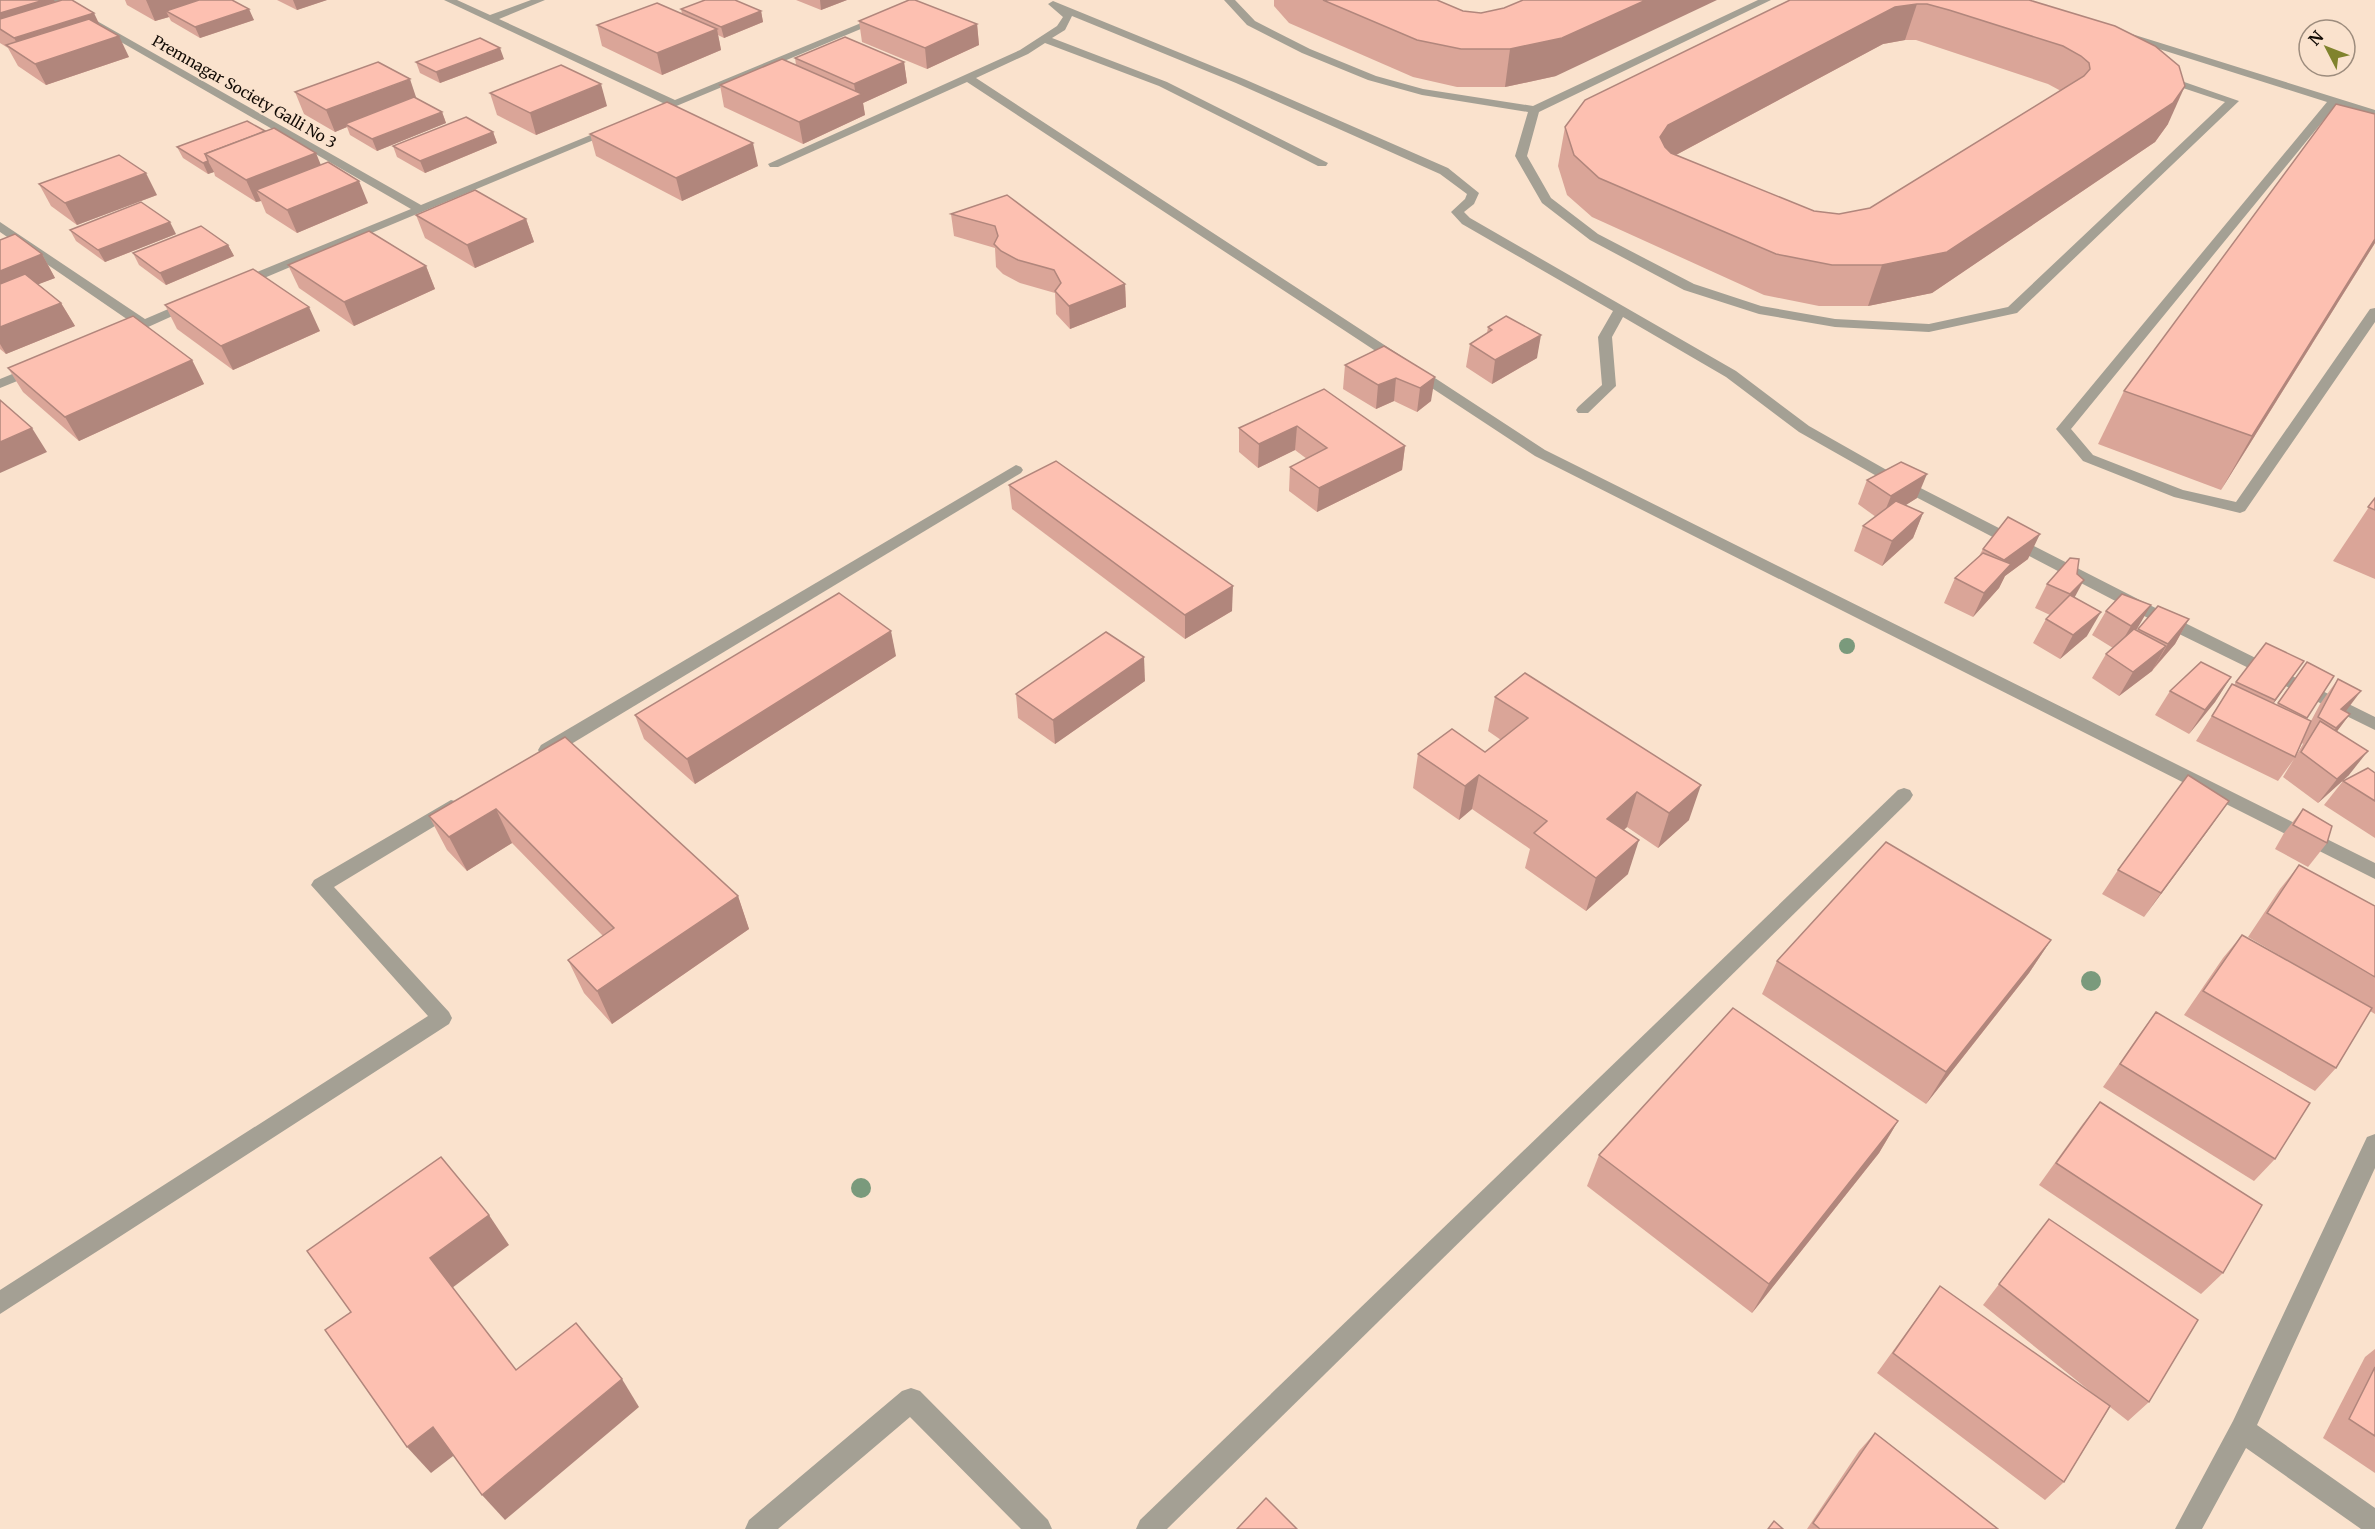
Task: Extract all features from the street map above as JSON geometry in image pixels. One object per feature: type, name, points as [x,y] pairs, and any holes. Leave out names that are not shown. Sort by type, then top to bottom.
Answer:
[{"type":"street","name":"Premnagar Society Galli No 3","points":[[53,0],[420,209]]},
{"type":"street","points":[[449,0],[675,104]]},
{"type":"street","points":[[489,18],[540,0]]},
{"type":"street","points":[[1228,0],[1251,23],[1306,51],[1371,78],[1422,92],[1534,110],[1766,0]]},
{"type":"street","points":[[774,164],[1024,52],[1061,28],[1068,17],[1050,2]]},
{"type":"street","points":[[1050,2],[1218,71],[1444,171],[1473,193],[1470,201],[1457,212],[1466,221],[1731,374],[1804,429],[1894,480],[2176,626],[2375,724]]},
{"type":"street","points":[[228,289],[898,11]]},
{"type":"street","points":[[2106,29],[2375,114]]},
{"type":"street","points":[[1044,39],[1163,84],[1322,163]]},
{"type":"street","points":[[1534,110],[1521,156],[1545,200],[1594,237],[1689,287],[1759,310],[1835,323],[1929,328],[2012,310],[2233,101],[2153,75]]},
{"type":"street","points":[[967,78],[1540,453],[2375,872]]},
{"type":"street","points":[[2334,101],[2309,139],[2063,429],[2088,458],[2179,494],[2241,508],[2375,312]]},
{"type":"street","points":[[0,226],[143,324]]},
{"type":"street","points":[[110,338],[207,298]]},
{"type":"street","points":[[1582,410],[1610,386],[1605,357],[1605,337],[1620,310]]},
{"type":"street","points":[[0,384],[44,365]]},
{"type":"street","points":[[536,757],[1016,470]]},
{"type":"street","points":[[1149,1529],[1904,795]]},
{"type":"street","points":[[0,1302],[442,1018],[321,885],[464,799]]},
{"type":"street","points":[[2188,1529],[2242,1430],[2375,1144]]},
{"type":"street","points":[[758,1529],[911,1400],[1039,1529]]},
{"type":"street","points":[[2242,1430],[2375,1523]]},
{"type":"building","points":[[0,0],[44,0],[0,13]]},
{"type":"building","points":[[62,0],[72,0],[94,13],[14,38],[0,29],[0,19]]},
{"type":"building","points":[[199,0],[232,0],[249,9],[195,27],[166,11]]},
{"type":"building","points":[[705,0],[735,0],[761,11],[721,27],[681,9]]},
{"type":"building","points":[[909,0],[915,0],[977,24],[925,48],[859,21]]},
{"type":"building","points":[[1323,0],[1437,0],[1463,11],[1481,13],[1504,8],[1523,0],[1646,0],[1562,38],[1510,49],[1461,49],[1417,40]]},
{"type":"building","points":[[1790,0],[2029,0],[2115,26],[2155,46],[2179,66],[2185,86],[2173,103],[1947,252],[1882,265],[1832,265],[1776,254],[1599,178],[1574,155],[1565,127],[1585,100]],"holes":[[[1927,4],[2063,46],[2081,56],[2089,63],[2090,69],[2084,76],[1870,208],[1839,214],[1814,211],[1671,153],[1665,147],[1660,137],[1668,125],[1895,7]]]},
{"type":"building","points":[[657,3],[717,29],[657,53],[597,25]]},
{"type":"building","points":[[89,19],[119,36],[35,64],[6,45]]},
{"type":"building","points":[[845,37],[904,62],[854,84],[795,58]]},
{"type":"building","points":[[480,38],[500,48],[436,72],[416,62]]},
{"type":"building","points":[[782,59],[862,94],[799,122],[720,85]]},
{"type":"building","points":[[378,62],[410,79],[326,110],[295,92]]},
{"type":"building","points":[[561,65],[601,84],[530,113],[490,93]]},
{"type":"building","points":[[414,97],[442,112],[372,139],[345,124]]},
{"type":"building","points":[[667,102],[753,143],[676,178],[590,134]]},
{"type":"building","points":[[2336,104],[2375,114],[2375,239],[2252,436],[2124,391]]},
{"type":"building","points":[[466,117],[493,132],[420,161],[393,146]]},
{"type":"building","points":[[247,121],[265,131],[205,154],[208,161],[203,163],[177,147]]},
{"type":"building","points":[[274,128],[316,153],[246,180],[205,154]]},
{"type":"building","points":[[119,155],[146,173],[65,203],[39,184]]},
{"type":"building","points":[[328,162],[359,181],[287,210],[256,190]]},
{"type":"building","points":[[475,190],[526,219],[467,245],[416,215]]},
{"type":"building","points":[[1007,195],[1125,284],[1069,306],[1055,291],[1061,283],[1054,270],[1018,260],[1001,251],[994,244],[998,236],[995,226],[951,214]]},
{"type":"building","points":[[141,202],[170,222],[98,250],[70,230]]},
{"type":"building","points":[[201,226],[228,245],[160,273],[133,253]]},
{"type":"building","points":[[369,231],[426,266],[344,302],[288,265]]},
{"type":"building","points":[[15,234],[42,254],[0,271],[0,240]]},
{"type":"building","points":[[253,269],[309,307],[221,346],[165,305]]},
{"type":"building","points":[[25,274],[61,303],[0,327],[0,284]]},
{"type":"building","points":[[133,316],[192,360],[65,417],[8,368]]},
{"type":"building","points":[[1506,316],[1541,335],[1495,360],[1470,344],[1492,330],[1488,327]]},
{"type":"building","points":[[1384,346],[1435,377],[1420,388],[1396,378],[1378,385],[1345,365]]},
{"type":"building","points":[[1324,389],[1405,446],[1319,488],[1290,467],[1327,448],[1297,426],[1259,444],[1239,428]]},
{"type":"building","points":[[0,400],[32,428],[0,442]]},
{"type":"building","points":[[1056,461],[1233,586],[1185,615],[1009,485]]},
{"type":"building","points":[[1901,462],[1927,474],[1891,496],[1867,480]]},
{"type":"building","points":[[2375,498],[2375,510],[2368,507]]},
{"type":"building","points":[[1896,501],[1923,513],[1892,541],[1863,526]]},
{"type":"building","points":[[2008,517],[2040,534],[2004,560],[1983,549]]},
{"type":"building","points":[[1983,553],[2011,564],[1984,593],[1955,578]]},
{"type":"building","points":[[2070,558],[2079,559],[2077,574],[2084,580],[2070,594],[2047,584]]},
{"type":"building","points":[[839,593],[891,631],[687,759],[635,715]]},
{"type":"building","points":[[2122,594],[2151,605],[2131,626],[2106,611]]},
{"type":"building","points":[[2070,595],[2101,612],[2073,635],[2046,619]]},
{"type":"building","points":[[2158,606],[2189,619],[2168,644],[2138,629]]},
{"type":"building","points":[[2134,629],[2166,646],[2133,672],[2106,654]]},
{"type":"building","points":[[1106,632],[1144,657],[1053,720],[1016,694]]},
{"type":"building","points":[[2266,643],[2304,661],[2275,700],[2236,682]]},
{"type":"building","points":[[2201,662],[2231,677],[2205,710],[2170,691]]},
{"type":"building","points":[[2307,662],[2334,676],[2307,718],[2278,703]]},
{"type":"building","points":[[1525,673],[1701,785],[1669,813],[1637,792],[1607,819],[1639,840],[1596,878],[1534,833],[1547,821],[1479,775],[1465,786],[1418,754],[1452,729],[1485,752],[1528,718],[1495,697]]},
{"type":"building","points":[[2338,679],[2361,691],[2341,709],[2350,714],[2336,728],[2318,717]]},
{"type":"building","points":[[2232,684],[2311,721],[2295,757],[2212,716]]},
{"type":"building","points":[[2320,721],[2368,751],[2337,779],[2301,752]]},
{"type":"building","points":[[565,737],[738,896],[597,991],[568,960],[614,928],[496,809],[449,837],[429,816]]},
{"type":"building","points":[[2368,768],[2375,773],[2375,801],[2343,781]]},
{"type":"building","points":[[2188,775],[2229,801],[2161,893],[2118,870]]},
{"type":"building","points":[[2303,809],[2332,826],[2327,843],[2293,825]]},
{"type":"building","points":[[1886,842],[2051,940],[1946,1072],[1777,961]]},
{"type":"building","points":[[2299,865],[2375,906],[2375,977],[2267,913]]},
{"type":"building","points":[[2242,935],[2372,1008],[2336,1068],[2203,991]]},
{"type":"building","points":[[1733,1008],[1898,1121],[1769,1284],[1599,1155]]},
{"type":"building","points":[[2156,1012],[2310,1103],[2275,1159],[2120,1064]]},
{"type":"building","points":[[2100,1102],[2262,1205],[2223,1273],[2056,1163]]},
{"type":"building","points":[[441,1157],[489,1215],[430,1258],[516,1370],[576,1323],[622,1379],[482,1495],[433,1427],[407,1447],[325,1330],[351,1312],[307,1251]]},
{"type":"building","points":[[2049,1219],[2198,1320],[2149,1402],[1999,1284]]},
{"type":"building","points":[[1940,1286],[2110,1406],[2064,1482],[1893,1353]]},
{"type":"building","points":[[2375,1367],[2375,1436],[2349,1419]]},
{"type":"building","points":[[1875,1433],[1998,1529],[1820,1529],[1813,1523]]},
{"type":"building","points":[[1266,1498],[1297,1529],[1237,1529]]},
{"type":"building","points":[[1774,1521],[1783,1529],[1768,1529]]}]
